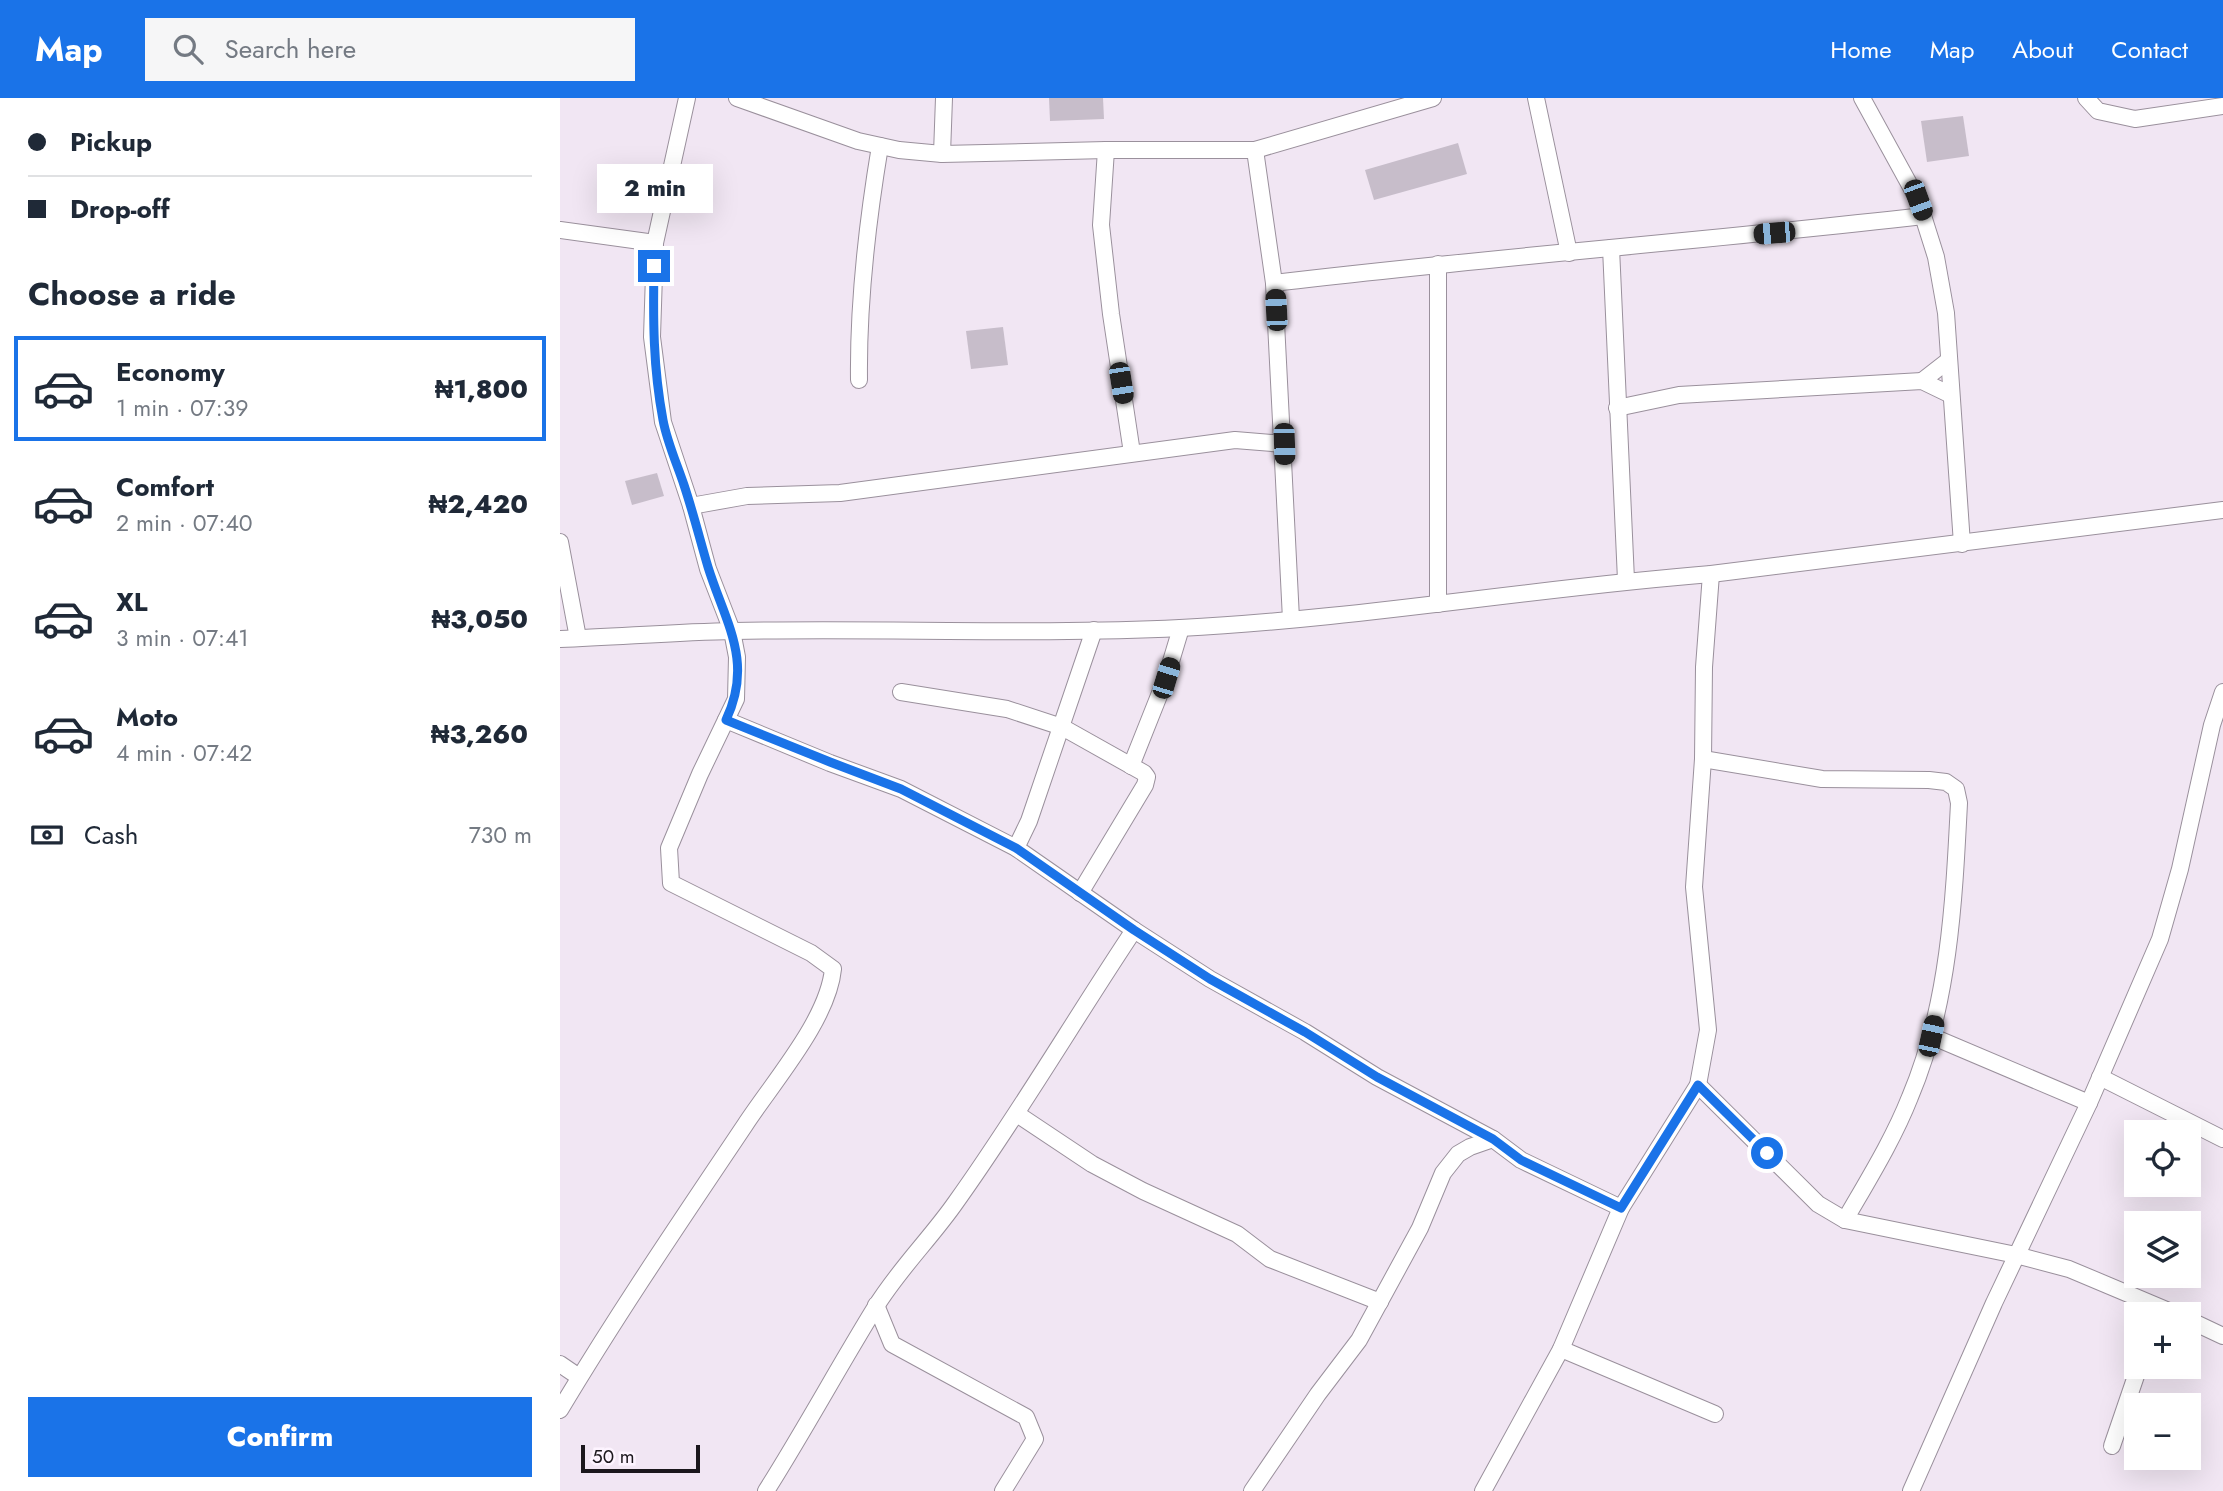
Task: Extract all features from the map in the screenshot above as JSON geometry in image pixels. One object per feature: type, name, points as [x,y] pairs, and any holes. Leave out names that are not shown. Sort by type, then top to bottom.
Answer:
[{"type":"street","points":[[560,1410],[748,1120],[812,1028],[832,985],[833,969],[811,953],[671,883],[669,848],[736,699],[737,657],[732,631],[708,569],[691,506],[663,422],[652,337],[655,243],[687,98]]},
{"type":"street","points":[[737,98],[858,141],[899,150],[942,154],[1255,150],[1433,98]]},
{"type":"street","points":[[942,154],[944,98]]},
{"type":"street","points":[[1536,98],[1569,253]]},
{"type":"street","points":[[1862,98],[1918,200],[1936,257],[1946,313],[1962,544]]},
{"type":"street","points":[[2086,98],[2098,111],[2135,119],[2223,106]]},
{"type":"street","points":[[859,380],[858,334],[867,222],[880,146]]},
{"type":"street","points":[[1106,150],[1101,225],[1132,453]]},
{"type":"street","points":[[1255,150],[1274,284],[1291,619]]},
{"type":"street","points":[[1274,284],[1438,264],[1774,233],[1923,216]]},
{"type":"street","points":[[560,230],[655,243]]},
{"type":"street","points":[[1611,248],[1626,580]]},
{"type":"street","points":[[1438,264],[1438,604]]},
{"type":"street","points":[[1922,381],[1949,360]]},
{"type":"street","points":[[1617,408],[1679,394],[1922,381],[1951,395]]},
{"type":"street","points":[[691,506],[747,496],[840,493],[1236,440],[1284,444]]},
{"type":"street","points":[[560,639],[732,631],[1181,628],[1438,604],[1626,580],[1711,574],[2223,510]]},
{"type":"street","points":[[560,542],[578,638]]},
{"type":"street","points":[[1483,1491],[1561,1349],[1621,1208],[1698,1085],[1708,1030],[1694,887],[1711,574]]},
{"type":"street","points":[[1131,766],[1166,678],[1181,628]]},
{"type":"street","points":[[1016,848],[1029,821],[1094,630]]},
{"type":"street","points":[[901,692],[1007,709],[1062,727],[1144,773],[1147,777],[1145,785],[1080,893]]},
{"type":"street","points":[[1911,1491],[2016,1255],[2089,1103],[2160,939],[2180,869],[2212,725],[2223,692]]},
{"type":"street","points":[[726,720],[901,789],[1016,848],[1210,979],[1305,1032],[1377,1077],[1493,1139],[1521,1160],[1621,1208]]},
{"type":"street","points":[[1703,759],[1822,779],[1929,780],[1946,782],[1956,789],[1959,803],[1949,949],[1931,1036],[1911,1097],[1845,1220]]},
{"type":"street","points":[[766,1491],[876,1305],[955,1205],[1017,1114],[1066,1033],[1134,930]]},
{"type":"street","points":[[1931,1036],[2089,1103]]},
{"type":"street","points":[[2100,1077],[2223,1139]]},
{"type":"street","points":[[1698,1085],[1818,1204],[1845,1220],[2016,1255],[2069,1269],[2137,1302]]},
{"type":"street","points":[[1017,1114],[1092,1164],[1143,1192],[1237,1234],[1270,1259],[1380,1302]]},
{"type":"street","points":[[1252,1491],[1318,1394],[1359,1340],[1420,1228],[1443,1173],[1458,1154],[1493,1139]]},
{"type":"street","points":[[876,1305],[892,1344],[1027,1417],[1035,1439],[1003,1491]]},
{"type":"street","points":[[2201,1325],[2223,1335]]},
{"type":"street","points":[[1561,1349],[1715,1414]]},
{"type":"street","points":[[560,1364],[579,1377]]},
{"type":"street","points":[[2112,1446],[2134,1379]]},
{"type":"building","points":[[1049,98],[1103,98],[1104,119],[1050,121]]},
{"type":"building","points":[[1963,116],[1969,156],[1927,162],[1921,121]]},
{"type":"building","points":[[1458,143],[1467,174],[1374,200],[1365,170]]},
{"type":"building","points":[[1003,327],[1008,365],[971,369],[966,331]]},
{"type":"building","points":[[657,473],[664,496],[632,505],[625,481]]},
{"type":"route","points":[[654,266],[652,337],[663,422],[691,506],[708,569],[732,631],[737,657],[736,699],[726,720],[901,789],[1016,848],[1210,979],[1305,1032],[1377,1077],[1493,1139],[1521,1160],[1621,1208],[1698,1085],[1767,1153]]}]
